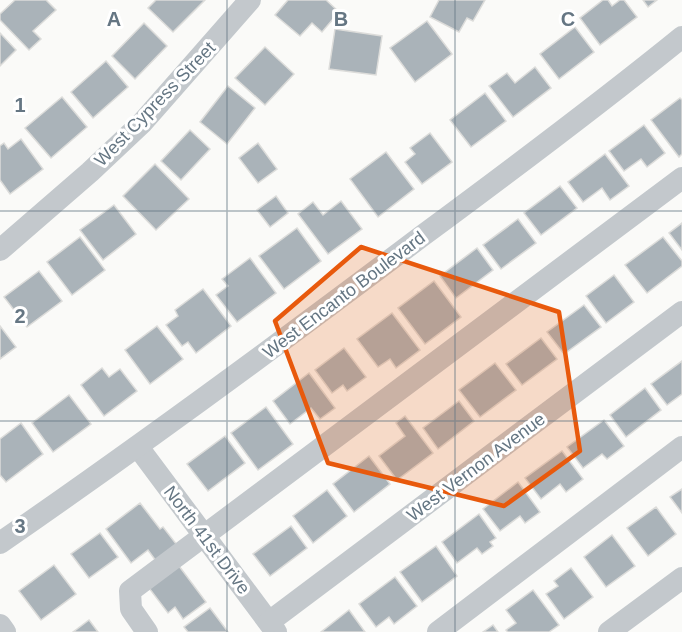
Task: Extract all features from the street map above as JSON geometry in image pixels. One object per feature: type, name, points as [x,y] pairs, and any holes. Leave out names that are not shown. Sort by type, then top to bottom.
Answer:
[{"type":"street","name":"West Cypress Street","points":[[0,250],[142,123],[250,0]]},
{"type":"street","name":"West Encanto Boulevard","points":[[0,543],[138,447],[613,93],[682,37]]},
{"type":"street","points":[[147,632],[130,609],[130,591],[682,178]]},
{"type":"street","name":"West Vernon Avenue","points":[[273,627],[682,312]]},
{"type":"street","name":"North 41st Drive","points":[[138,447],[273,627]]},
{"type":"street","points":[[438,632],[682,447]]},
{"type":"street","points":[[609,632],[682,578]]},
{"type":"street","points":[[0,625],[5,632]]},
{"type":"highlighted area","points":[[361,247],[559,312],[580,451],[504,506],[328,463],[275,321]]},
{"type":"building","points":[[15,0],[46,0],[56,10],[33,31],[41,39],[29,50],[0,20],[0,14]]},
{"type":"building","points":[[156,0],[205,0],[173,32],[148,8]]},
{"type":"building","points":[[288,0],[326,0],[339,12],[322,32],[312,23],[300,36],[275,15]]},
{"type":"building","points":[[439,0],[485,0],[473,21],[467,18],[459,32],[430,17]]},
{"type":"building","points":[[603,0],[608,0],[612,6],[624,0],[637,17],[600,45],[580,18]]},
{"type":"building","points":[[643,0],[657,0],[648,7]]},
{"type":"building","points":[[427,21],[452,54],[415,82],[390,48]]},
{"type":"building","points":[[144,23],[167,46],[135,79],[112,56]]},
{"type":"building","points":[[575,27],[594,52],[559,79],[540,54]]},
{"type":"building","points":[[335,29],[382,36],[376,75],[329,69]]},
{"type":"building","points":[[0,33],[16,50],[0,66]]},
{"type":"building","points":[[265,47],[294,74],[265,105],[235,78]]},
{"type":"building","points":[[106,61],[128,87],[93,118],[71,92]]},
{"type":"building","points":[[535,67],[551,88],[513,117],[489,86],[507,73],[515,83]]},
{"type":"building","points":[[228,86],[255,108],[227,144],[200,122]]},
{"type":"building","points":[[485,93],[506,121],[471,147],[450,120]]},
{"type":"building","points":[[62,97],[87,127],[51,158],[25,128]]},
{"type":"building","points":[[680,98],[682,100],[682,154],[679,157],[651,120]]},
{"type":"building","points":[[644,125],[665,153],[647,167],[641,159],[624,171],[609,151]]},
{"type":"building","points":[[190,130],[210,149],[181,180],[161,161]]},
{"type":"building","points":[[430,133],[452,162],[422,184],[405,162],[415,154],[410,148]]},
{"type":"building","points":[[21,139],[43,169],[10,194],[0,180],[0,146],[4,143],[8,149]]},
{"type":"building","points":[[258,143],[277,169],[258,183],[239,158]]},
{"type":"building","points":[[386,152],[414,189],[378,217],[350,179]]},
{"type":"building","points":[[605,154],[629,186],[610,200],[602,188],[583,202],[568,182]]},
{"type":"building","points":[[155,164],[189,199],[156,230],[123,196]]},
{"type":"building","points":[[560,186],[577,208],[541,235],[524,213]]},
{"type":"building","points":[[276,196],[288,213],[270,227],[257,210]]},
{"type":"building","points":[[341,201],[362,229],[328,254],[298,214],[313,202],[323,215]]},
{"type":"building","points":[[114,205],[136,234],[103,260],[80,230]]},
{"type":"building","points":[[518,219],[536,243],[501,269],[483,245]]},
{"type":"building","points":[[682,223],[682,250],[669,233]]},
{"type":"building","points":[[297,228],[321,261],[284,289],[259,256]]},
{"type":"building","points":[[80,237],[105,270],[72,295],[47,262]]},
{"type":"building","points":[[663,237],[682,261],[682,266],[647,293],[625,265]]},
{"type":"building","points":[[477,248],[493,270],[456,298],[440,276]]},
{"type":"building","points":[[250,258],[276,293],[237,322],[216,295],[228,286],[222,279]]},
{"type":"building","points":[[39,271],[62,301],[27,327],[4,297]]},
{"type":"building","points":[[614,275],[634,302],[606,323],[586,296]]},
{"type":"building","points":[[434,281],[461,317],[425,344],[398,308]]},
{"type":"building","points":[[203,289],[231,326],[196,353],[188,342],[182,346],[166,325],[178,316],[175,310]]},
{"type":"building","points":[[584,305],[601,327],[564,354],[547,332]]},
{"type":"building","points":[[392,313],[420,350],[396,368],[390,359],[378,367],[357,339]]},
{"type":"building","points":[[0,326],[16,347],[0,359]]},
{"type":"building","points":[[157,326],[183,359],[150,384],[125,350]]},
{"type":"building","points":[[541,338],[557,359],[522,385],[506,364]]},
{"type":"building","points":[[344,348],[366,377],[347,391],[343,385],[332,393],[315,370]]},
{"type":"building","points":[[682,361],[682,394],[667,405],[651,384]]},
{"type":"building","points":[[495,363],[516,390],[480,417],[459,390]]},
{"type":"building","points":[[102,368],[109,377],[120,369],[137,391],[104,416],[81,385]]},
{"type":"building","points":[[309,373],[335,408],[320,419],[311,408],[290,424],[273,401]]},
{"type":"building","points":[[645,388],[661,410],[626,437],[610,415]]},
{"type":"building","points":[[69,395],[91,424],[53,452],[32,423]]},
{"type":"building","points":[[459,401],[474,421],[438,449],[423,428]]},
{"type":"building","points":[[266,407],[293,444],[258,470],[231,433]]},
{"type":"building","points":[[405,416],[433,453],[397,480],[379,456],[405,436],[396,423]]},
{"type":"building","points":[[604,420],[624,446],[607,459],[602,454],[583,468],[567,447]]},
{"type":"building","points":[[21,423],[43,454],[6,482],[0,475],[0,439]]},
{"type":"building","points":[[225,436],[245,463],[208,491],[187,464]]},
{"type":"building","points":[[562,451],[583,479],[566,492],[560,484],[541,499],[525,478]]},
{"type":"building","points":[[369,456],[390,484],[354,512],[333,484]]},
{"type":"building","points":[[518,482],[540,512],[525,523],[520,516],[500,531],[483,509]]},
{"type":"building","points":[[682,489],[682,513],[670,497]]},
{"type":"building","points":[[327,490],[347,516],[313,543],[293,516]]},
{"type":"building","points":[[140,503],[160,529],[163,527],[177,545],[156,561],[148,550],[131,563],[106,529]]},
{"type":"building","points":[[656,507],[676,534],[648,556],[627,528]]},
{"type":"building","points":[[479,514],[496,538],[490,542],[493,546],[482,554],[477,548],[457,563],[442,542]]},
{"type":"building","points":[[291,526],[307,548],[270,576],[253,554]]},
{"type":"building","points":[[100,533],[118,557],[89,578],[71,554]]},
{"type":"building","points":[[612,535],[635,566],[606,587],[584,557]]},
{"type":"building","points":[[436,546],[457,576],[422,602],[400,572]]},
{"type":"building","points":[[54,565],[76,594],[41,620],[19,591]]},
{"type":"building","points":[[179,566],[206,602],[183,619],[175,607],[168,613],[149,588]]},
{"type":"building","points":[[571,568],[593,597],[564,619],[546,594],[558,586],[554,581]]},
{"type":"building","points":[[395,577],[417,606],[394,624],[389,617],[376,627],[359,604]]},
{"type":"building","points":[[533,590],[559,625],[549,632],[508,632],[506,630],[516,623],[506,610]]},
{"type":"building","points":[[210,608],[228,632],[188,632],[184,627]]},
{"type":"building","points":[[349,610],[365,632],[321,632]]},
{"type":"building","points":[[89,620],[98,632],[73,632]]},
{"type":"building","points":[[493,625],[498,632],[483,632]]}]
